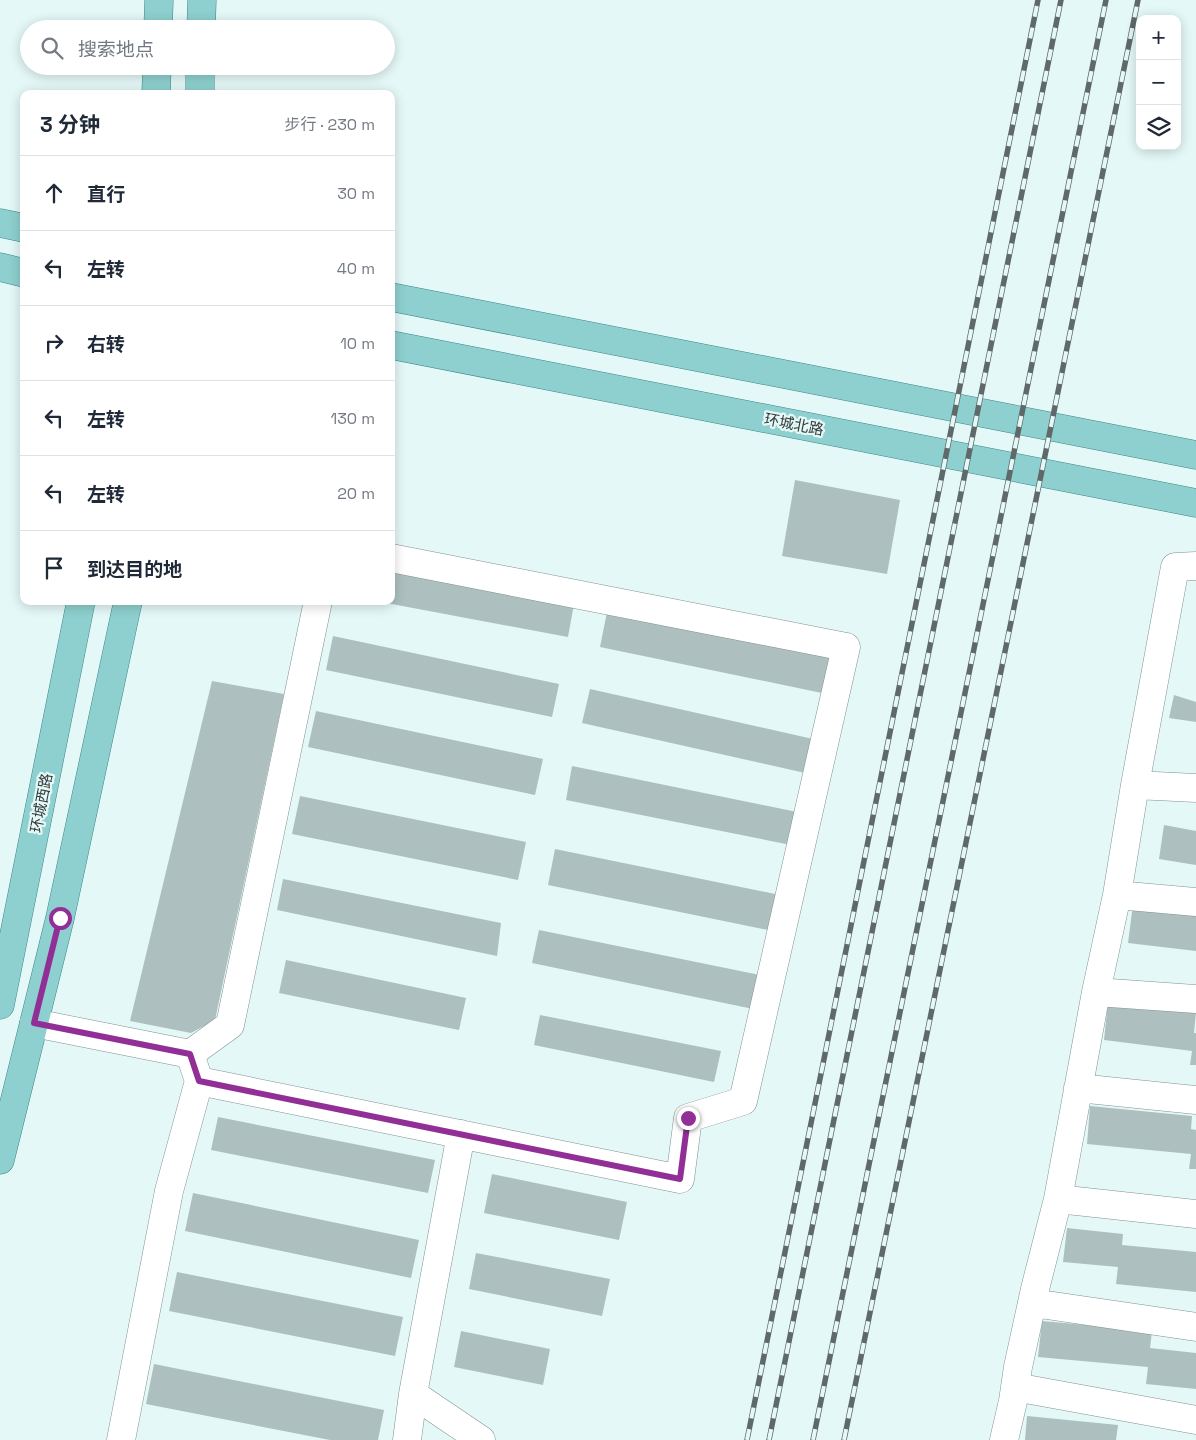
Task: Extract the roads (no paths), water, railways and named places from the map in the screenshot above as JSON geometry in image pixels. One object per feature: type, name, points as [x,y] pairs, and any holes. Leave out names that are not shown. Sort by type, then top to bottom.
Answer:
[{"type":"main road","points":[[158,20],[159,0]]},
{"type":"main road","points":[[201,20],[202,0]]},
{"type":"main road","points":[[156,90],[157,75]]},
{"type":"main road","points":[[200,75],[200,90]]},
{"type":"main road","points":[[0,223],[20,227]]},
{"type":"main road","points":[[0,267],[20,272]]},
{"type":"main road","points":[[395,299],[1196,455]]},
{"type":"main road","name":"环城北路","points":[[395,346],[1196,504]]},
{"type":"main road","name":"环城西路","points":[[0,1004],[80,605]]},
{"type":"main road","points":[[0,1160],[60,918],[127,605]]},
{"type":"lane","points":[[199,1081],[680,1179],[688,1118],[743,1101],[846,647],[395,559]]},
{"type":"lane","points":[[1004,1440],[1033,1303],[1034,1289],[1058,1199],[1096,992],[1117,895],[1175,567],[1196,566]]},
{"type":"lane","points":[[34,1023],[190,1054],[230,1025],[317,605]]},
{"type":"lane","points":[[1135,785],[1196,788]]},
{"type":"lane","points":[[1117,895],[1196,902]]},
{"type":"lane","points":[[1096,992],[1196,999]]},
{"type":"lane","points":[[121,1440],[169,1191],[199,1081],[190,1054]]},
{"type":"lane","points":[[1078,1088],[1196,1100]]},
{"type":"lane","points":[[407,1440],[413,1394],[461,1134]]},
{"type":"lane","points":[[1058,1199],[1196,1214]]},
{"type":"lane","points":[[1033,1303],[1196,1327]]},
{"type":"lane","points":[[1015,1387],[1196,1420]]},
{"type":"lane","points":[[413,1394],[482,1440]]},
{"type":"railway","points":[[747,1440],[1038,0]]},
{"type":"railway","points":[[769,1440],[1061,0]]},
{"type":"railway","points":[[813,1440],[1106,0]]},
{"type":"railway","points":[[844,1440],[1138,0]]}]
